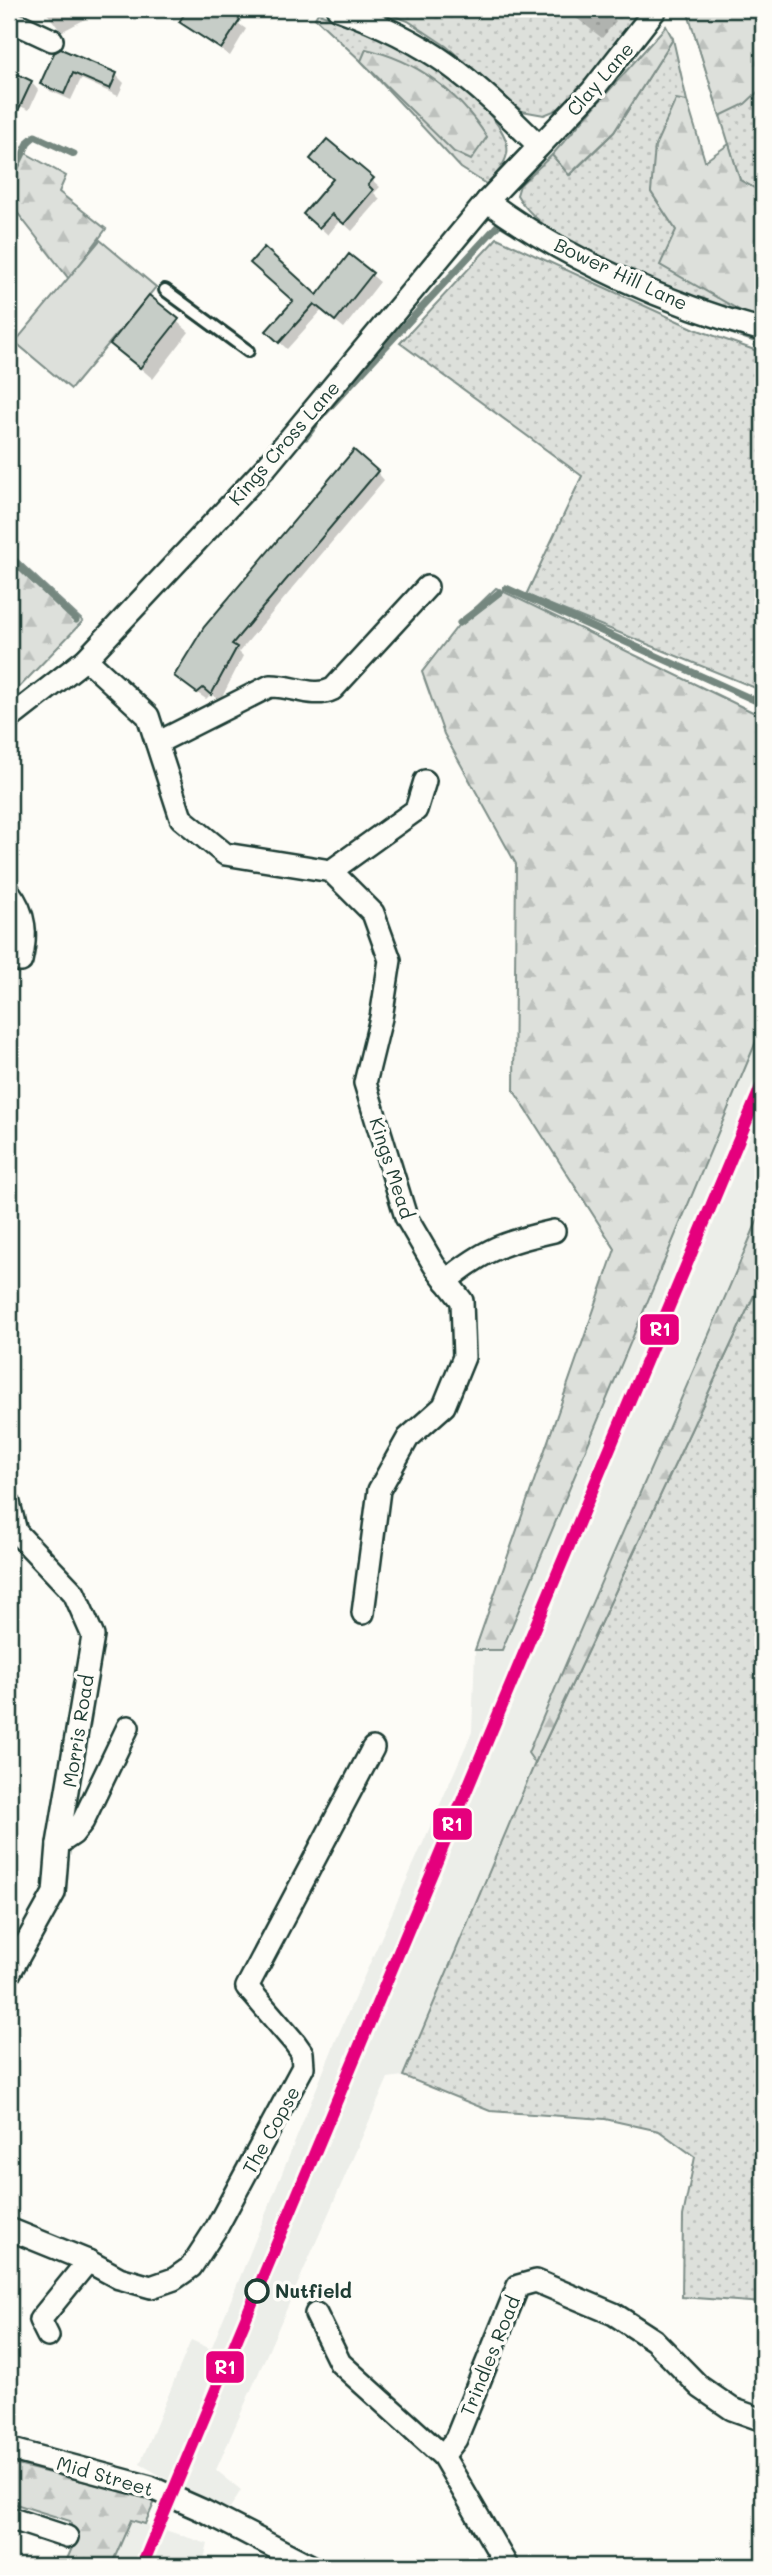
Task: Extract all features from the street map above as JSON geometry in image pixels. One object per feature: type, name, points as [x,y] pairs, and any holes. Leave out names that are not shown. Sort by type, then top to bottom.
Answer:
[{"type":"street","points":[[338,9],[383,25],[441,56],[539,146]]},
{"type":"street","name":"Clay Lane","points":[[539,146],[592,91],[656,9]]},
{"type":"street","points":[[9,20],[52,40]]},
{"type":"street","name":"Kings Cross Lane","points":[[9,719],[86,659],[273,459],[486,201],[539,146]]},
{"type":"street","name":"Bower Hill Lane","points":[[486,201],[510,219],[584,261],[724,320],[763,330]]},
{"type":"street","points":[[157,743],[270,686],[283,685],[314,694],[333,689],[427,587]]},
{"type":"street","points":[[86,659],[148,716],[181,818],[225,854],[331,871],[416,810],[425,781]]},
{"type":"street","name":"Kings Mead","points":[[331,871],[373,913],[390,960],[381,1018],[365,1083],[406,1217],[446,1281],[462,1301],[464,1357],[444,1406],[408,1438],[379,1490],[363,1613]]},
{"type":"street","points":[[9,892],[18,904],[27,936],[21,961]]},
{"type":"street","points":[[446,1281],[475,1258],[504,1242],[554,1231]]},
{"type":"street","name":"Morris Road","points":[[9,1503],[16,1532],[74,1592],[93,1636],[58,1844],[54,1893],[9,1974]]},
{"type":"street","points":[[58,1844],[73,1834],[83,1821],[128,1727]]},
{"type":"street","name":"The Copse","points":[[88,2261],[119,2278],[151,2287],[174,2279],[191,2267],[218,2227],[303,2067],[302,2053],[295,2043],[247,1987],[373,1748]]},
{"type":"street","points":[[9,2229],[88,2261],[40,2320],[48,2336]]},
{"type":"street","name":"Trindles Road","points":[[443,2456],[456,2439],[518,2286],[536,2281],[614,2314],[654,2340],[700,2387],[732,2409],[763,2420]]},
{"type":"street","points":[[316,2314],[340,2363],[443,2456],[507,2566]]},
{"type":"street","name":"Mid Street","points":[[9,2449],[150,2487],[204,2511],[311,2566]]},
{"type":"street","points":[[9,2518],[67,2537]]},
{"type":"lane","points":[[165,290],[247,351]]},
{"type":"shaded area","points":[[763,853],[763,1270],[535,1763],[403,2076],[388,2078],[216,2470],[241,2490],[227,2513],[140,2464],[191,2340],[211,2349],[336,2040],[472,1732],[475,1650]]},
{"type":"shaded area","points":[[131,2519],[208,2544],[202,2566],[111,2566]]},
{"type":"green space","points":[[376,9],[642,9],[566,106],[544,115],[522,111],[446,46],[408,21]]},
{"type":"green space","points":[[687,9],[763,9],[763,193],[740,180]]},
{"type":"green space","points":[[756,9],[754,13],[763,16],[763,87],[745,104],[720,116],[687,10]]},
{"type":"green space","points":[[318,13],[367,28],[389,38],[432,65],[477,101],[505,138],[507,154],[496,174],[486,184],[461,168],[361,61],[315,18]]},
{"type":"green space","points":[[666,26],[673,39],[614,132],[569,175],[552,155]]},
{"type":"green space","points":[[673,39],[687,101],[676,100],[651,192],[676,230],[748,315],[728,314],[644,280],[581,249],[532,214],[517,195],[520,185],[552,155],[570,175],[614,132]]},
{"type":"green space","points":[[366,49],[403,61],[419,70],[463,106],[487,137],[471,160],[454,152],[361,61]]},
{"type":"green space","points":[[676,99],[687,101],[705,161],[729,144],[740,180],[763,193],[763,319],[748,315],[660,265],[676,230],[651,192],[655,146]]},
{"type":"green space","points":[[22,151],[66,176],[59,192],[106,229],[69,279],[9,202],[9,176]]},
{"type":"green space","points":[[497,238],[695,329],[763,353],[763,691],[526,595],[582,476],[400,343]]},
{"type":"green space","points":[[100,240],[156,287],[71,389],[15,342]]},
{"type":"green space","points":[[9,552],[83,621],[9,698],[9,595],[16,586],[9,579]]},
{"type":"green space","points":[[496,588],[763,717],[763,1025],[502,1650],[475,1650],[615,1249],[514,1091],[516,864],[444,734],[422,672],[460,623]]},
{"type":"green space","points":[[763,1207],[763,1276],[535,1763],[528,1753]]},
{"type":"green space","points":[[763,1276],[763,2303],[682,2297],[683,2216],[695,2157],[659,2131],[605,2119],[490,2111],[403,2076],[535,1763]]},
{"type":"green space","points":[[9,2463],[156,2499],[145,2524],[131,2520],[111,2566],[64,2566],[75,2541],[70,2521],[9,2502]]},
{"type":"building","points":[[188,9],[222,9],[240,20],[221,49],[179,22]]},
{"type":"building","points":[[61,49],[117,73],[110,89],[73,73],[64,94],[40,84],[54,53]]},
{"type":"building","points":[[9,70],[32,81],[9,130]]},
{"type":"building","points":[[327,139],[374,178],[368,185],[373,190],[344,224],[332,214],[319,228],[303,214],[333,179],[310,159]]},
{"type":"building","points":[[264,247],[317,295],[349,254],[373,273],[335,321],[314,304],[279,343],[266,331],[293,301],[250,263]]},
{"type":"building","points":[[149,295],[179,319],[140,368],[110,344]]},
{"type":"building","points":[[354,450],[378,471],[232,644],[237,647],[211,695],[203,688],[197,693],[174,676],[204,627]]},
{"type":"waterway","points":[[9,182],[29,141],[35,136],[74,154]]},
{"type":"waterway","points":[[325,412],[500,223],[510,229]]},
{"type":"waterway","points":[[550,253],[576,267]]},
{"type":"waterway","points":[[693,318],[763,342]]},
{"type":"waterway","points":[[306,437],[315,425]]},
{"type":"waterway","points":[[9,557],[76,620]]},
{"type":"waterway","points":[[506,588],[763,704]]},
{"type":"waterway","points":[[460,623],[500,592]]},
{"type":"transit line","name":"R1","points":[[142,2566],[763,1082]]},
{"type":"place","name":"Nutfield","points":[[257,2291]]}]
